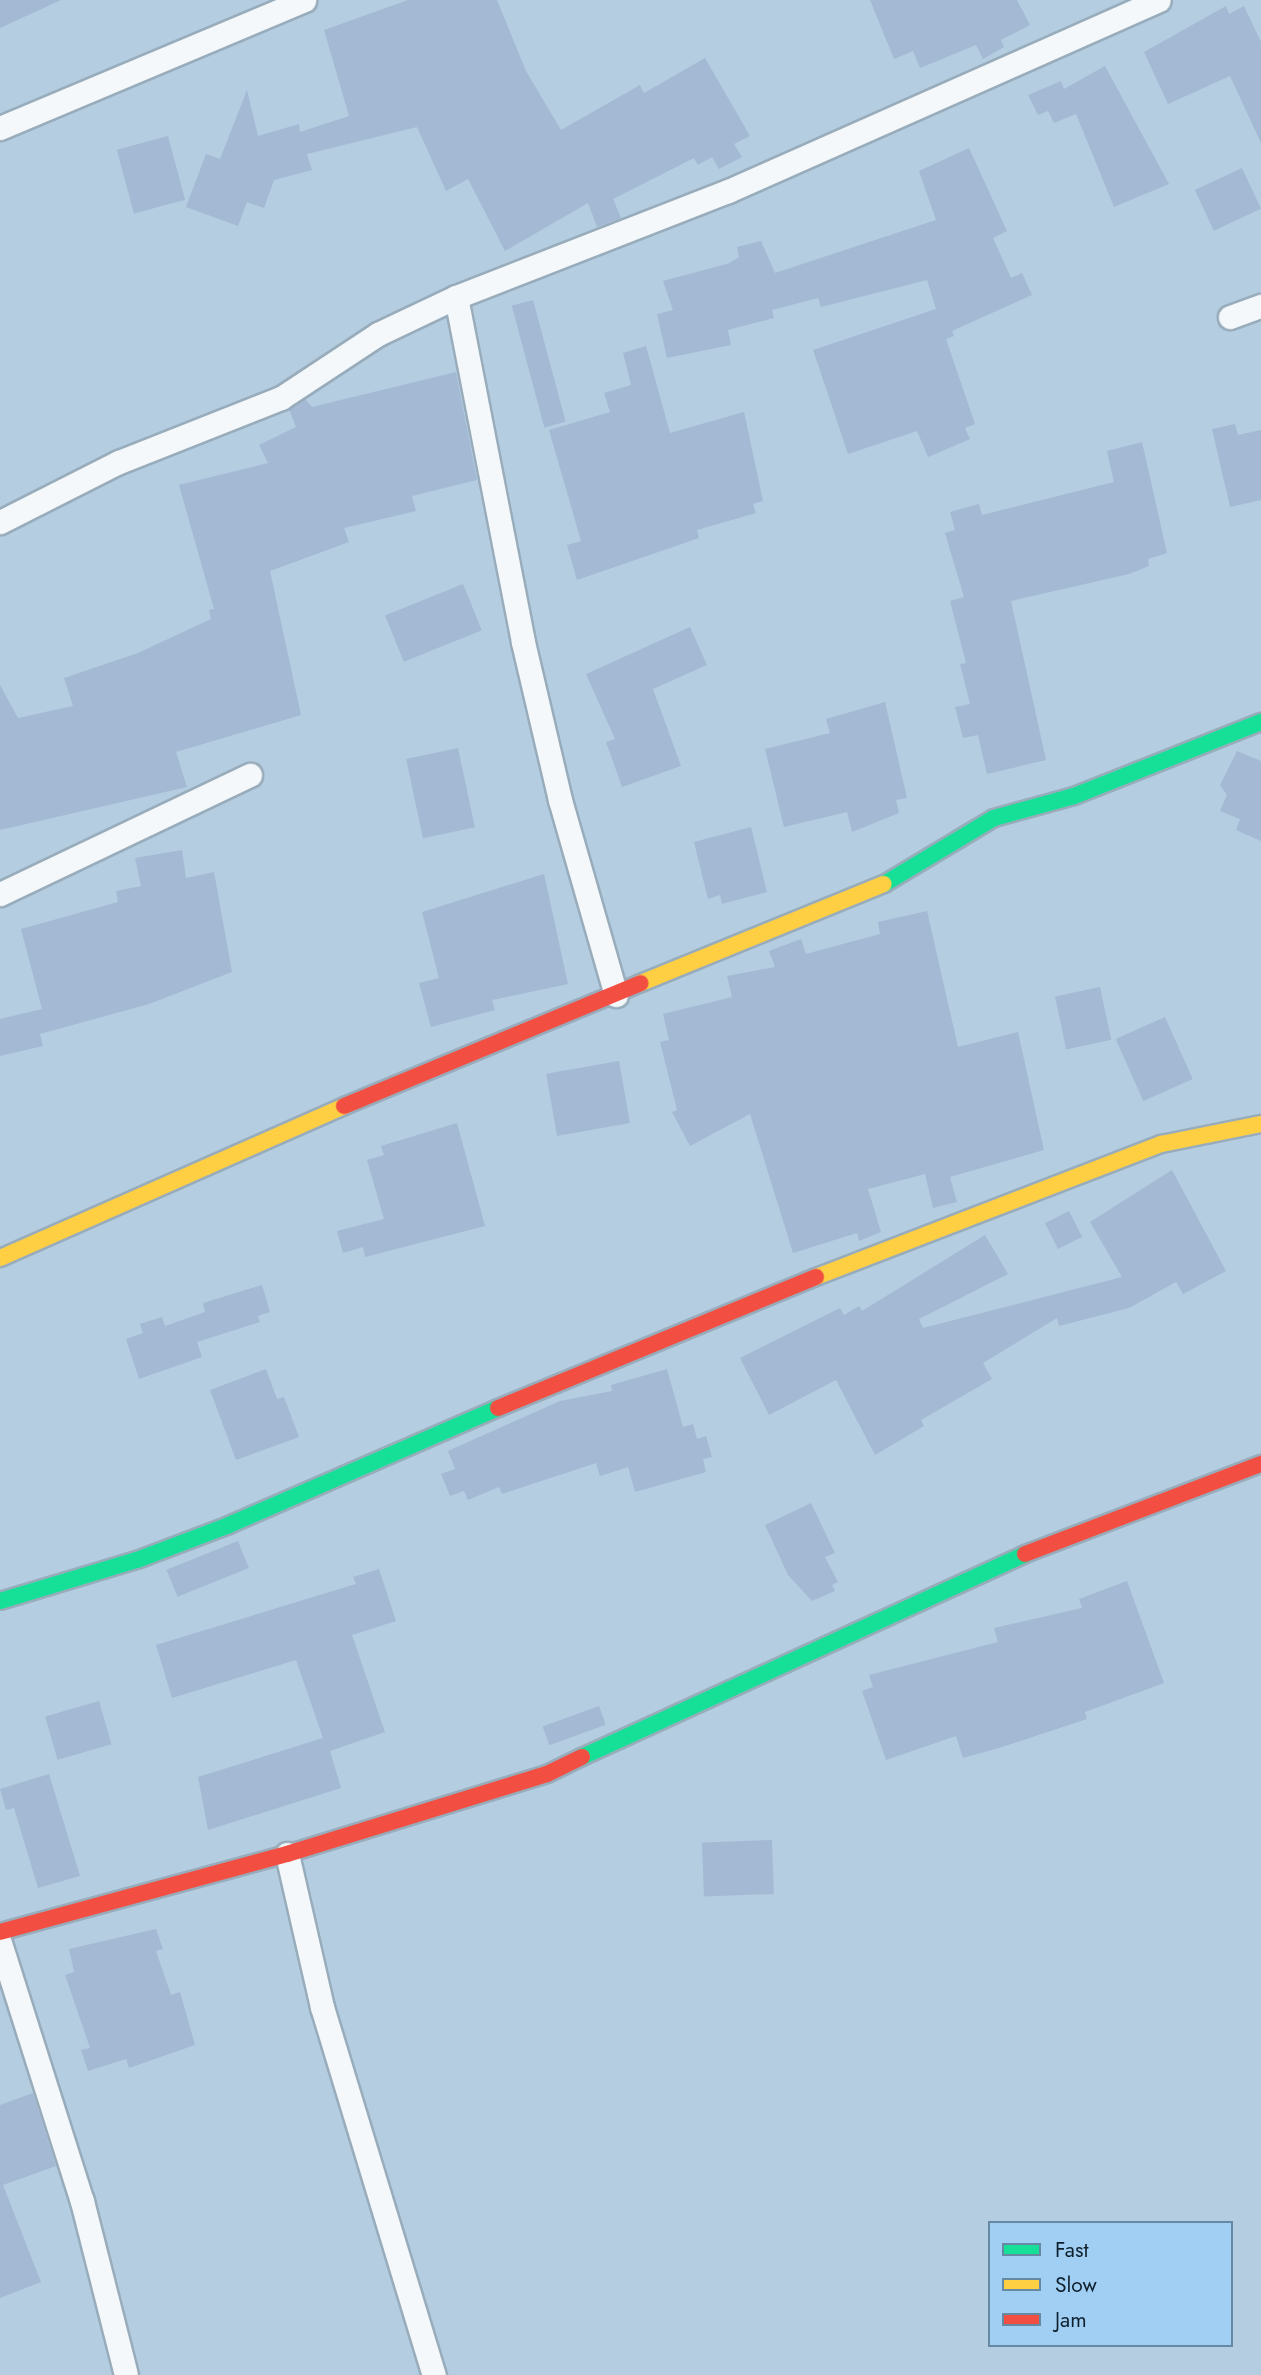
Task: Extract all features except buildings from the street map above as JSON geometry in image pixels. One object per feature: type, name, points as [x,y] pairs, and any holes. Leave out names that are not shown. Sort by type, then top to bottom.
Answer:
[{"type":"street","points":[[0,128],[304,0]]},
{"type":"street","points":[[0,522],[119,462],[281,398],[378,334],[456,297],[728,191],[1159,0]]},
{"type":"street","points":[[456,297],[523,642],[560,800],[616,995]]},
{"type":"street","points":[[1230,317],[1261,306]]},
{"type":"street","points":[[0,1258],[431,1068],[616,995],[682,963],[862,897],[994,818],[1074,796],[1261,722]]},
{"type":"street","points":[[0,894],[250,775]]},
{"type":"street","points":[[0,1601],[138,1560],[229,1525],[665,1335],[1161,1144],[1261,1124]]},
{"type":"street","points":[[0,1932],[287,1854],[547,1774],[767,1668],[1074,1532],[1261,1464]]},
{"type":"street","points":[[287,1854],[322,2007],[434,2375]]},
{"type":"street","points":[[0,1943],[82,2201],[126,2375]]},
{"type":"traffic: fast","points":[[884,884],[994,818],[1074,796],[1261,722]]},
{"type":"traffic: fast","points":[[0,1601],[137,1560],[229,1525],[498,1408]]},
{"type":"traffic: fast","points":[[582,1757],[1025,1554]]},
{"type":"traffic: slow","points":[[641,983],[884,884]]},
{"type":"traffic: slow","points":[[0,1258],[344,1106]]},
{"type":"traffic: slow","points":[[816,1277],[1161,1144],[1261,1124]]},
{"type":"traffic: jam","points":[[344,1106],[641,983]]},
{"type":"traffic: jam","points":[[498,1408],[816,1277]]},
{"type":"traffic: jam","points":[[1025,1554],[1261,1464]]},
{"type":"traffic: jam","points":[[0,1932],[287,1854],[547,1774],[582,1757]]}]
